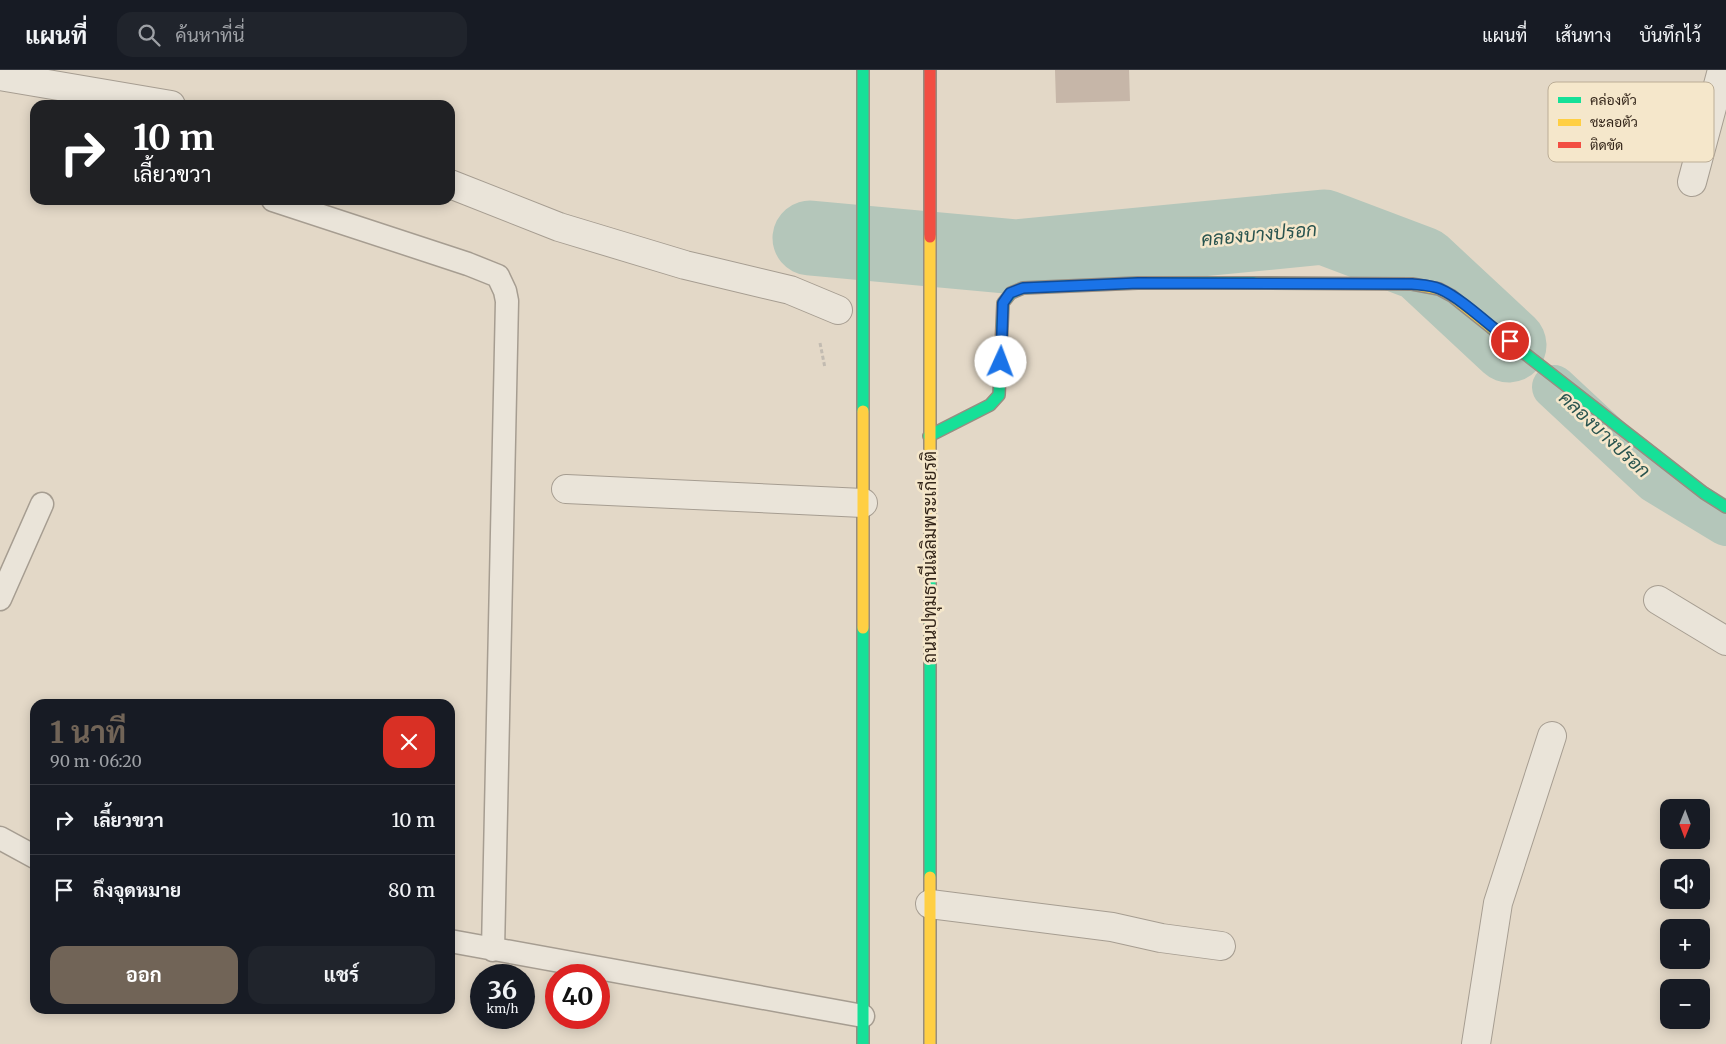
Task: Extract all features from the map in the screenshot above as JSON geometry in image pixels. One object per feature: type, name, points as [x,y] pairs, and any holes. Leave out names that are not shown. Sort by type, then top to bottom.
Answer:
[{"type":"main road","points":[[863,70],[863,1044]]},
{"type":"main road","name":"ถนนปทุมธานีเฉลิมพระเกียรติ","points":[[930,70],[930,1044]]},
{"type":"main road","points":[[929,436],[990,405],[999,395],[1003,303],[1010,293],[1023,288],[1138,283],[1412,284],[1439,289],[1452,296],[1704,494],[1726,506]]},
{"type":"street","points":[[1714,100],[1722,70]]},
{"type":"street","points":[[0,76],[142,100]]},
{"type":"street","points":[[1692,182],[1697,162]]},
{"type":"street","points":[[455,186],[559,227],[685,265],[790,290],[838,310]]},
{"type":"street","points":[[566,489],[863,503]]},
{"type":"street","points":[[1658,600],[1726,641]]},
{"type":"street","points":[[1476,1044],[1498,903],[1552,736]]},
{"type":"street","points":[[930,904],[1112,927],[1161,938],[1221,946]]},
{"type":"lane","points":[[288,205],[468,264],[498,276],[506,291],[493,950]]},
{"type":"lane","points":[[0,599],[42,504]]},
{"type":"lane","points":[[0,838],[30,854]]},
{"type":"lane","points":[[455,943],[863,1016]]},
{"type":"building","points":[[1055,70],[1129,70],[1130,101],[1056,103]]},
{"type":"waterway","name":"คลองบางปรอก","points":[[810,238],[1016,257],[1324,227],[1422,264],[1509,345]]},
{"type":"waterway","name":"คลองบางปรอก","points":[[1554,387],[1655,481],[1726,524]]},
{"type":"traffic: fast","points":[[863,70],[863,411]]},
{"type":"traffic: fast","points":[[929,436],[990,405],[999,395],[1003,303],[1011,293],[1023,288],[1138,283],[1256,283]]},
{"type":"traffic: fast","points":[[1492,328],[1704,493],[1726,507]]},
{"type":"traffic: fast","points":[[930,533],[930,877]]},
{"type":"traffic: fast","points":[[863,628],[863,1044]]},
{"type":"traffic: slow","points":[[930,237],[930,533]]},
{"type":"traffic: slow","points":[[1256,283],[1412,284],[1439,289],[1452,296],[1492,328]]},
{"type":"traffic: slow","points":[[863,411],[863,628]]},
{"type":"traffic: slow","points":[[930,877],[930,1044]]},
{"type":"traffic: jam","points":[[930,70],[930,237]]},
{"type":"route","points":[[1001,362],[1003,303],[1010,293],[1023,288],[1138,283],[1427,285],[1452,296],[1510,341]]}]
